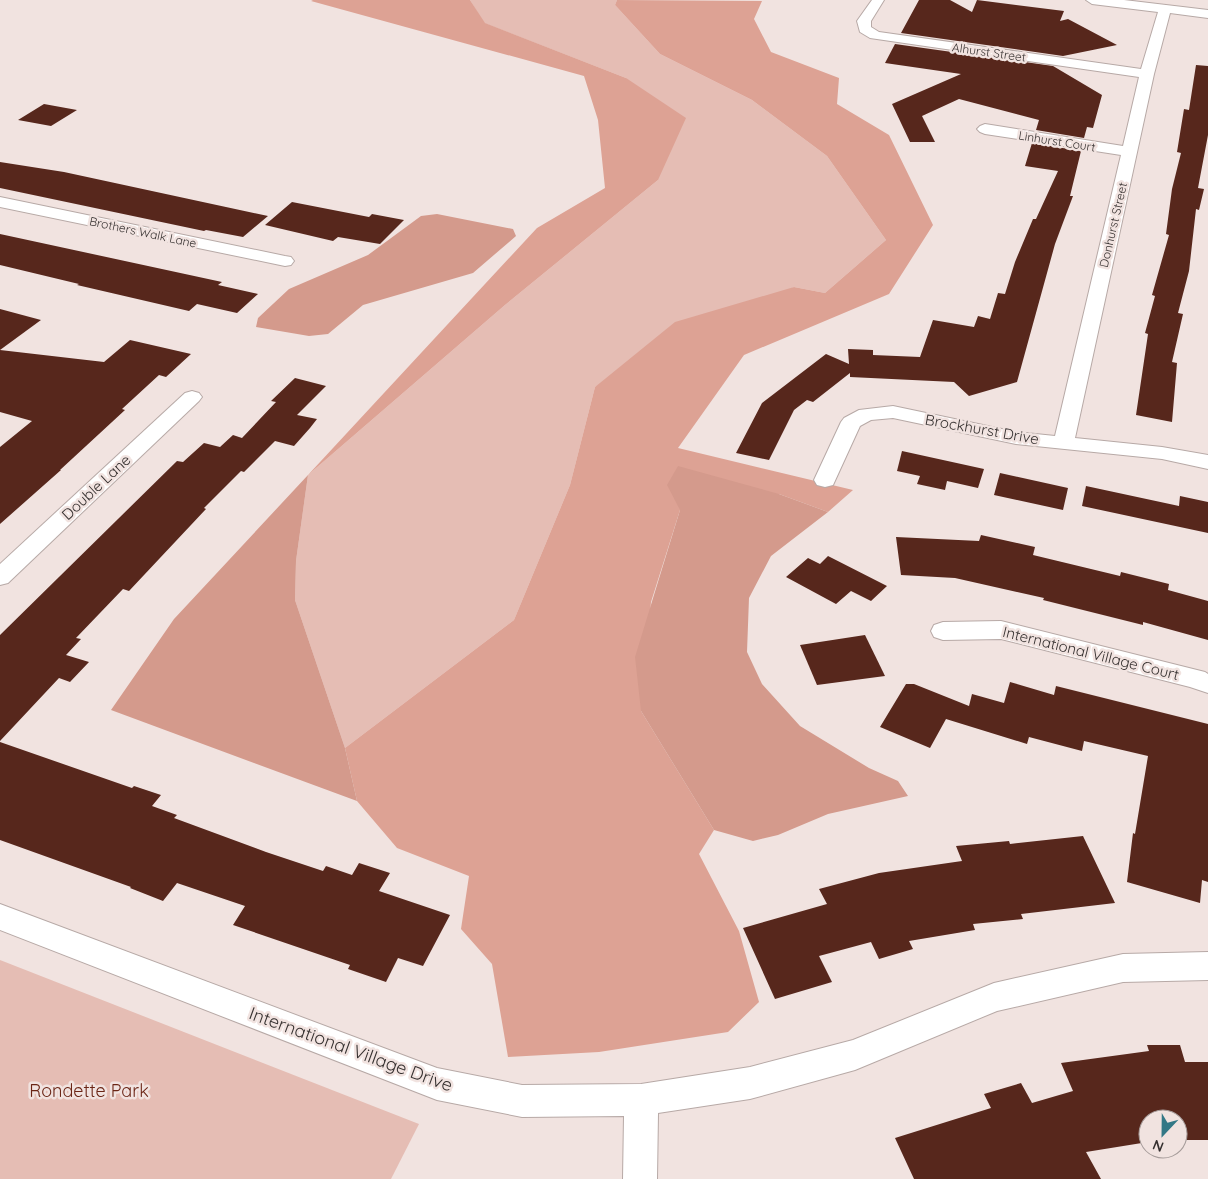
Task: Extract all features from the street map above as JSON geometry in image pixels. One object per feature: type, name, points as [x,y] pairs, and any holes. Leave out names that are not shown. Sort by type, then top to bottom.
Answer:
[{"type":"street","name":"Alhurst Street","points":[[878,0],[864,21],[865,29],[875,35],[1147,74]]},
{"type":"street","points":[[1092,0],[1208,14]]},
{"type":"street","name":"Donhurst Street","points":[[1064,442],[1147,74],[1165,9]]},
{"type":"street","name":"Linhurst Court","points":[[985,129],[1129,152]]},
{"type":"street","name":"Brothers Walk Lane","points":[[0,202],[285,261]]},
{"type":"street","name":"Double Lane","points":[[0,577],[192,397]]},
{"type":"street","name":"Brockhurst Drive","points":[[825,480],[851,422],[866,414],[893,412],[1016,438],[1162,453],[1208,462]]},
{"type":"street","name":"International Village Court","points":[[943,631],[1001,630],[1196,679],[1208,684]]},
{"type":"street","name":"International Village Drive","points":[[0,917],[437,1084],[522,1101],[641,1100],[750,1083],[855,1055],[994,997],[1124,968],[1208,966]]},
{"type":"street","points":[[640,1179],[641,1100]]},
{"type":"green space","points":[[470,0],[617,0],[615,5],[660,54],[752,100],[827,156],[886,240],[825,293],[794,287],[595,387],[570,485],[514,620],[345,748],[295,600],[296,561],[308,475],[505,305],[658,180],[626,78],[484,23]]},
{"type":"green space","name":"Rondette Park","points":[[0,960],[419,1124],[391,1179],[0,1179]]},
{"type":"shaded area","points":[[470,0],[485,23],[626,78],[686,118],[658,180],[505,305],[308,475],[537,228],[605,188],[598,120],[584,76],[311,1]]},
{"type":"shaded area","points":[[617,0],[762,1],[754,19],[771,52],[839,78],[837,104],[889,135],[933,225],[889,294],[744,355],[678,448],[853,490],[828,512],[779,494],[680,510],[651,602],[641,711],[714,830],[699,854],[739,931],[759,1002],[728,1032],[599,1052],[508,1057],[492,964],[461,929],[469,876],[397,848],[357,801],[345,748],[514,620],[570,485],[595,387],[675,322],[794,287],[825,293],[886,240],[827,156],[752,100],[660,54],[615,5]]},
{"type":"shaded area","points":[[437,214],[513,229],[516,236],[473,273],[363,305],[328,334],[309,336],[256,327],[258,318],[289,289],[368,255],[421,216]]},
{"type":"shaded area","points":[[678,466],[779,494],[828,512],[771,556],[749,598],[747,652],[762,684],[800,726],[869,768],[898,781],[908,796],[828,814],[778,835],[753,841],[714,830],[641,711],[635,657],[680,510],[667,485]]},
{"type":"shaded area","points":[[308,475],[296,561],[295,600],[345,748],[357,801],[111,710],[174,619]]},
{"type":"building","points":[[919,0],[950,0],[972,12],[977,0],[1064,11],[1060,21],[1068,19],[1117,45],[1063,56],[901,33]]},
{"type":"building","points":[[895,44],[1053,66],[1102,95],[1093,128],[1087,127],[1084,138],[1036,130],[1039,120],[959,99],[922,116],[935,142],[910,142],[892,104],[961,74],[885,63]]},
{"type":"building","points":[[1196,65],[1208,66],[1208,135],[1198,188],[1204,189],[1199,210],[1196,209],[1189,271],[1178,313],[1183,314],[1172,362],[1177,363],[1172,422],[1136,415],[1148,334],[1145,333],[1155,296],[1152,295],[1169,235],[1166,234],[1172,189],[1181,153],[1177,152],[1184,109],[1189,110]]},
{"type":"building","points":[[44,104],[77,110],[51,126],[18,120]]},
{"type":"building","points":[[1032,143],[1081,151],[1070,196],[1073,196],[1055,244],[1017,382],[969,396],[954,382],[850,377],[850,373],[813,402],[807,400],[794,410],[769,460],[736,453],[762,403],[826,354],[849,364],[848,349],[873,350],[873,355],[920,357],[933,320],[974,327],[978,316],[990,319],[998,293],[1005,294],[1015,262],[1033,219],[1036,219],[1058,171],[1025,166]]},
{"type":"building","points":[[0,162],[64,172],[268,216],[243,237],[204,231],[0,188]]},
{"type":"building","points":[[292,202],[369,217],[372,214],[404,220],[380,244],[338,237],[333,241],[265,225]]},
{"type":"building","points":[[0,234],[222,282],[218,285],[258,294],[237,313],[197,304],[189,311],[77,285],[79,284],[0,265]]},
{"type":"building","points":[[0,309],[41,320],[0,350]]},
{"type":"building","points":[[130,340],[191,354],[166,377],[159,375],[61,470],[0,524],[0,447],[32,421],[0,412],[0,350],[104,362]]},
{"type":"building","points":[[295,378],[326,386],[297,415],[317,419],[310,428],[294,446],[275,441],[244,472],[241,471],[204,508],[206,509],[129,591],[123,589],[76,638],[81,639],[66,655],[89,662],[70,682],[59,678],[0,741],[0,635],[177,461],[183,462],[204,443],[220,447],[233,435],[242,438],[276,402],[271,401]]},
{"type":"building","points":[[902,451],[984,469],[978,488],[947,481],[945,490],[917,484],[920,476],[897,471]]},
{"type":"building","points":[[1000,473],[1068,488],[1063,510],[994,495]]},
{"type":"building","points":[[1086,486],[1179,506],[1180,496],[1208,502],[1208,533],[1082,506]]},
{"type":"building","points":[[981,535],[1035,547],[1033,555],[1120,576],[1121,572],[1169,584],[1168,590],[1208,601],[1208,640],[1143,622],[1143,625],[1043,600],[1044,598],[955,578],[901,575],[896,537],[979,541]]},
{"type":"building","points":[[828,556],[887,586],[871,601],[851,591],[836,604],[786,577],[808,558],[820,564]]},
{"type":"building","points":[[865,635],[885,676],[817,685],[800,645]]},
{"type":"building","points":[[1010,682],[1054,695],[1056,686],[1208,724],[1208,882],[1202,880],[1200,903],[1127,882],[1133,833],[1135,834],[1148,756],[1084,741],[1082,751],[1029,737],[1027,744],[946,719],[930,748],[880,727],[906,684],[914,684],[969,706],[972,694],[1004,703]]},
{"type":"building","points":[[0,742],[132,788],[134,786],[161,795],[152,806],[177,815],[174,818],[266,852],[323,871],[326,866],[352,875],[359,863],[390,873],[379,891],[450,915],[423,966],[398,958],[386,982],[348,969],[350,965],[233,925],[245,906],[177,883],[163,901],[131,887],[0,840]]},
{"type":"building","points":[[1083,836],[1115,903],[1021,914],[1023,919],[973,924],[975,930],[909,941],[913,949],[879,959],[871,942],[819,956],[832,982],[775,999],[743,928],[827,904],[819,889],[879,873],[962,861],[956,846],[1009,841],[1010,844]]},
{"type":"building","points":[[1147,1045],[1180,1045],[1185,1062],[1208,1062],[1208,1140],[1188,1140],[1188,1109],[1138,1109],[1138,1144],[1086,1152],[1101,1179],[914,1179],[895,1138],[991,1108],[984,1094],[1021,1083],[1032,1103],[1073,1091],[1061,1063],[1149,1051]]}]
